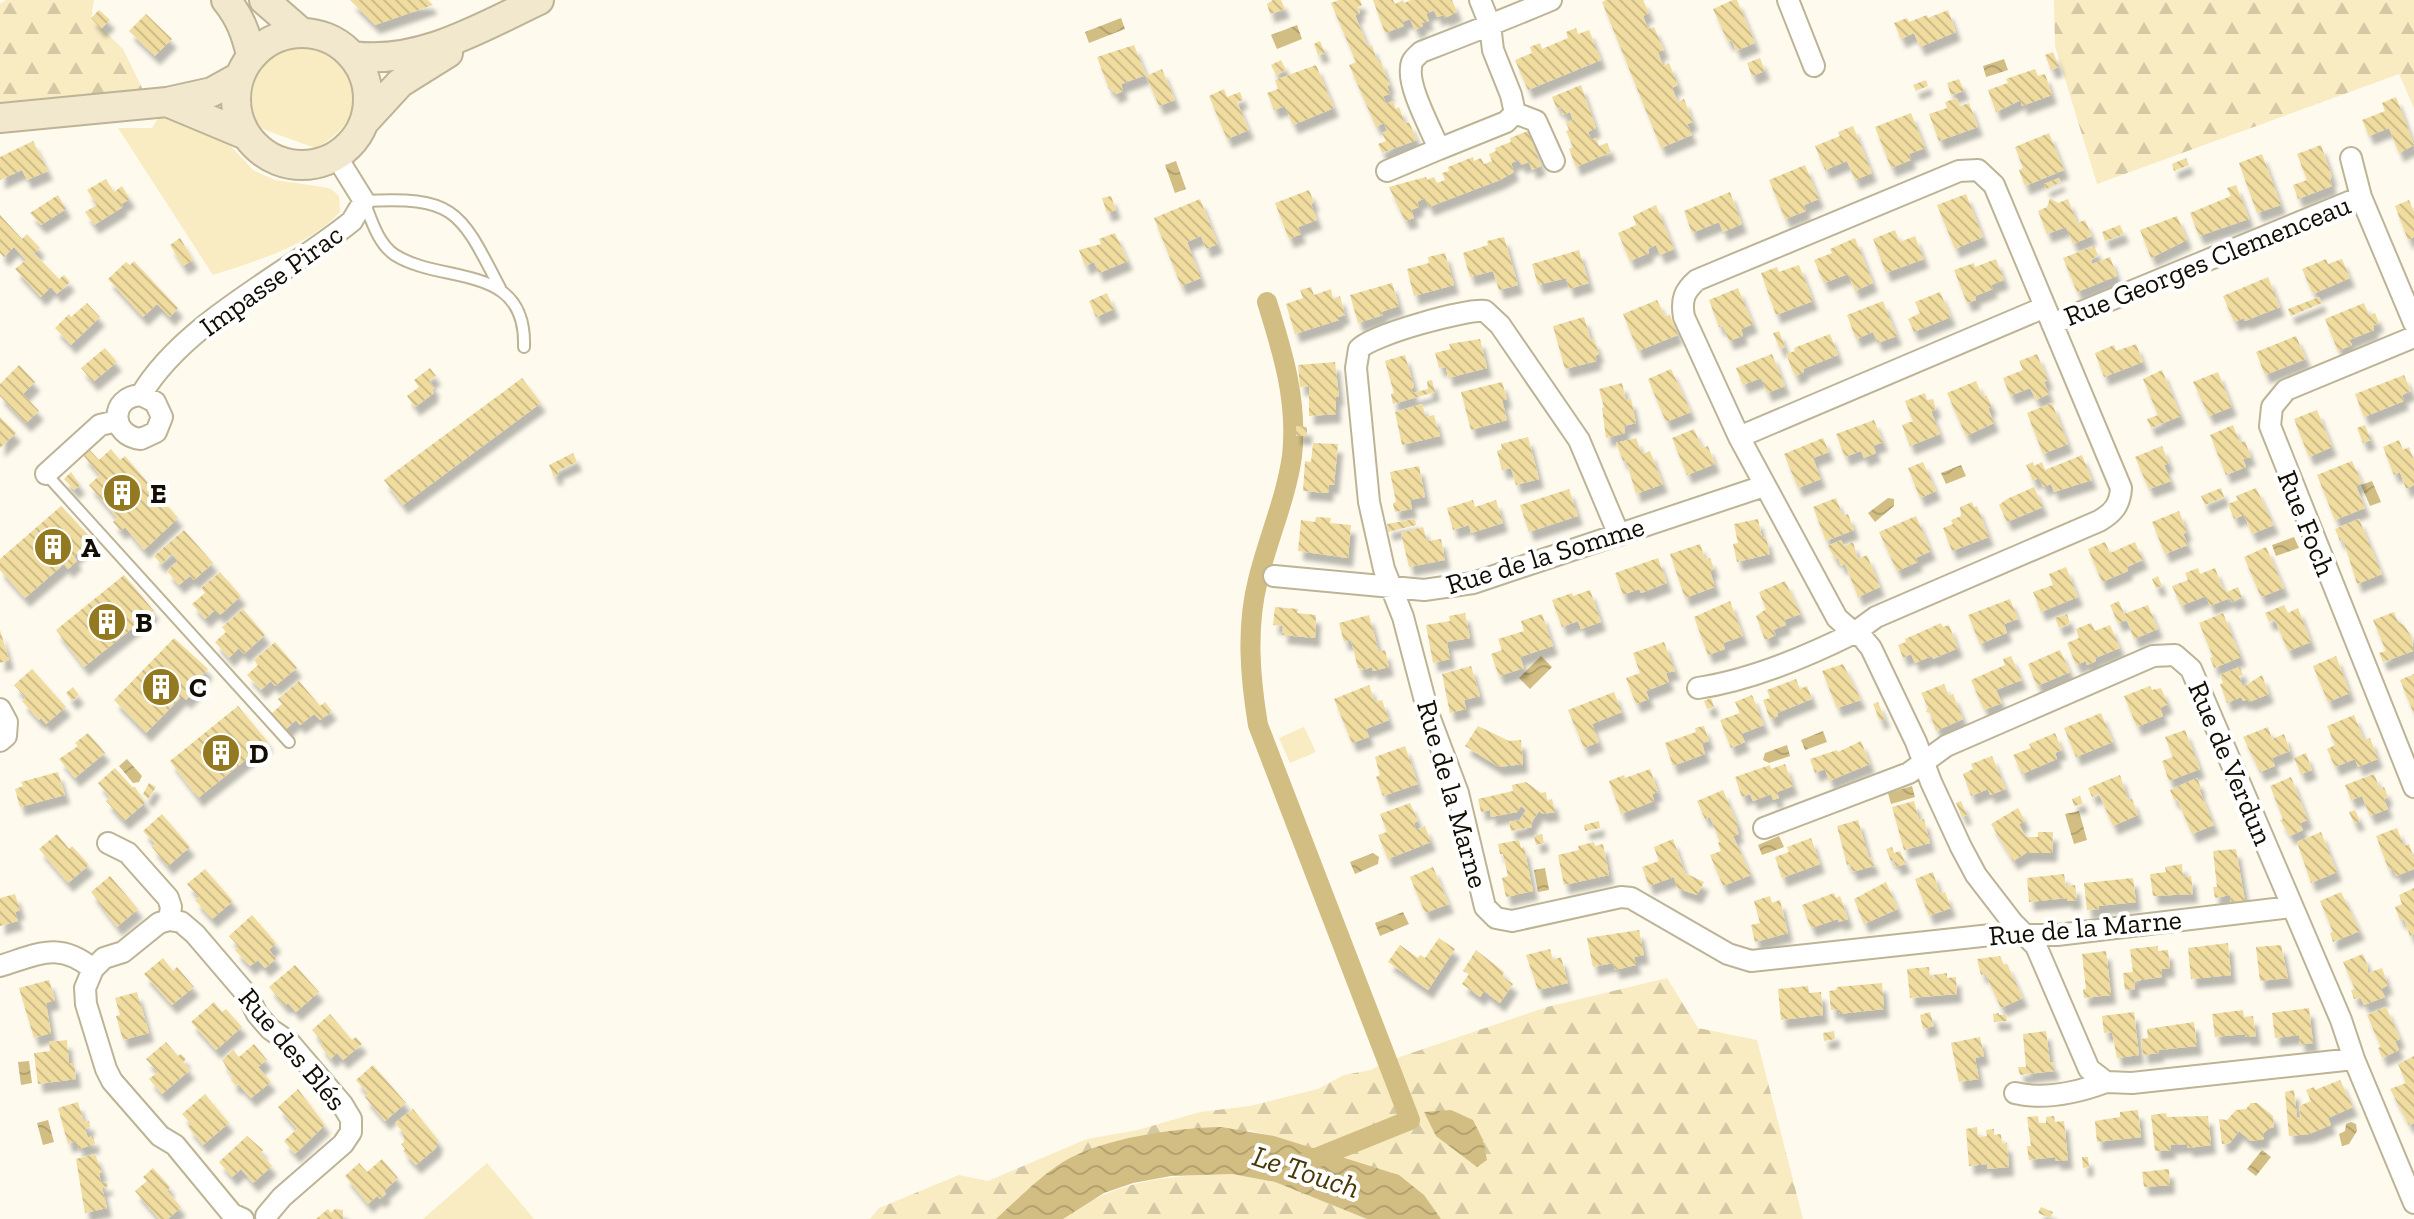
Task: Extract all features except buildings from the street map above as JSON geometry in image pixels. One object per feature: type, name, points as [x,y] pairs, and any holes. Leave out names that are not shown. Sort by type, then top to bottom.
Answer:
[{"type":"main road","points":[[226,0],[236,12],[246,56],[236,107],[246,135],[261,151],[289,164],[319,163],[336,156],[359,134],[366,120],[400,83],[452,51],[465,37]]},
{"type":"main road","points":[[264,0],[301,32]]},
{"type":"main road","points":[[354,56],[392,58],[465,37],[539,0]]},
{"type":"main road","points":[[0,118],[167,102],[212,92],[246,56],[265,43],[282,35],[301,32],[320,34],[339,42],[354,56],[368,86],[366,120]]},
{"type":"main road","points":[[167,102],[246,135]]},
{"type":"street","points":[[1480,0],[1515,113]]},
{"type":"street","points":[[1439,149],[1412,84],[1412,61],[1421,52],[1551,0]]},
{"type":"street","points":[[1788,0],[1814,66]]},
{"type":"street","points":[[1387,171],[1502,124],[1515,113]]},
{"type":"street","points":[[1515,113],[1536,121],[1554,161]]},
{"type":"street","name":"Impasse Pirac","points":[[46,474],[100,425],[117,421],[123,402],[141,395],[164,362],[187,341],[352,221],[364,201],[336,156]]},
{"type":"street","name":"Rue Georges Clemenceau","points":[[2351,158],[2361,197],[2414,323]]},
{"type":"street","points":[[1698,688],[1727,683],[1828,646],[1854,633],[1876,617],[2099,521],[2116,509],[2121,488],[1994,185],[1978,170],[1959,171],[1697,280],[1683,298],[1684,317],[1739,437],[1837,618],[1854,633],[1862,637],[1871,648],[1976,875],[2036,946],[2089,1069],[2106,1082]]},
{"type":"street","name":"Rue Georges Clemenceau","points":[[2048,316],[2361,197]]},
{"type":"street","name":"Rue de la Marne","points":[[1619,535],[1579,440],[1493,317],[1485,311],[1467,312],[1374,338],[1359,349],[1356,368],[1369,502],[1384,569],[1403,617],[1429,716],[1458,793],[1485,907],[1496,918],[1512,921],[1621,897],[1631,898],[1728,954],[1751,961],[1991,935],[2057,935],[2291,907]]},
{"type":"street","points":[[1739,437],[2048,316]]},
{"type":"street","name":"Rue Foch","points":[[2414,337],[2286,390],[2272,407],[2270,426],[2414,787]]},
{"type":"street","points":[[117,421],[125,435],[133,439],[149,437],[156,432],[162,417],[160,409],[155,402],[141,395]]},
{"type":"street","name":"Rue de la Somme","points":[[1274,576],[1393,589],[1424,590],[1473,583],[1764,486]]},
{"type":"street","name":"Rue de Verdun","points":[[1764,828],[1909,773],[1946,746],[2153,656],[2175,655],[2191,669],[2341,1020],[2414,1203]]},
{"type":"street","points":[[0,709],[7,722],[6,736],[0,741]]},
{"type":"street","points":[[108,843],[128,853],[168,898],[171,907],[169,920],[159,923],[123,952],[104,958],[93,969],[85,988],[86,1004],[112,1081],[160,1136],[175,1145],[232,1214],[243,1219]]},
{"type":"street","name":"Rue des Blés","points":[[169,920],[181,922],[195,934],[248,996],[257,1014],[270,1029],[289,1042],[351,1119],[351,1132],[343,1144],[262,1218]]},
{"type":"street","points":[[0,966],[54,950],[79,957],[93,969]]},
{"type":"street","points":[[2015,1093],[2028,1096],[2082,1090],[2106,1082],[2132,1083],[2354,1059]]},
{"type":"lane","points":[[500,288],[393,254],[376,233],[364,201],[409,199],[454,213],[468,229],[515,309],[524,329],[524,347]]},
{"type":"lane","points":[[46,474],[289,742]]},
{"type":"green space","points":[[6,0],[94,0],[91,18],[123,49],[143,90],[0,102],[0,4]]},
{"type":"green space","points":[[2054,0],[2414,0],[2414,108],[2399,74],[2097,184],[2055,46]]},
{"type":"green space","points":[[313,48],[344,70],[354,97],[345,125],[315,148],[260,128],[252,105],[255,82],[266,63],[287,50]]},
{"type":"green space","points":[[160,115],[187,121],[226,141],[253,170],[275,180],[331,189],[339,196],[340,212],[298,243],[213,275],[118,128],[152,128]]},
{"type":"green space","points":[[1304,727],[1316,752],[1290,763],[1279,738]]},
{"type":"green space","points":[[1667,978],[1698,1028],[1757,1040],[1803,1219],[1439,1219],[1393,1173],[1249,1130],[996,1219],[870,1219],[879,1208],[959,1175],[988,1181],[1087,1139],[1138,1130],[1200,1112],[1250,1106],[1318,1089],[1344,1075],[1371,1070],[1385,1062],[1547,1007]]},
{"type":"green space","points":[[487,1163],[534,1219],[423,1219]]},
{"type":"green space","points":[[1232,1174],[1275,1182],[1367,1219],[1063,1219],[1102,1196],[1143,1182]]},
{"type":"water","points":[[1121,18],[1125,29],[1089,43],[1085,32]]},
{"type":"water","points":[[1297,25],[1302,39],[1277,49],[1271,35]]},
{"type":"water","points":[[2004,59],[2008,70],[1986,77],[1983,66]]},
{"type":"water","points":[[1176,161],[1186,189],[1175,193],[1165,165]]},
{"type":"water","points":[[1961,465],[1966,476],[1946,484],[1941,473]]},
{"type":"water","points":[[2372,481],[2381,502],[2370,506],[2361,485]]},
{"type":"water","points":[[1888,498],[1894,499],[1894,506],[1875,522],[1868,513]]},
{"type":"water","points":[[2294,537],[2299,548],[2276,556],[2272,545]]},
{"type":"water","points":[[1541,656],[1552,667],[1530,689],[1519,678]]},
{"type":"water","points":[[1823,731],[1827,742],[1805,750],[1801,740]]},
{"type":"water","points":[[1787,745],[1790,756],[1769,763],[1763,760],[1765,753]]},
{"type":"water","points":[[127,759],[142,776],[139,782],[133,783],[119,766]]},
{"type":"water","points":[[1912,786],[1915,797],[1891,804],[1888,793]]},
{"type":"water","points":[[2079,811],[2087,840],[2074,844],[2065,814]]},
{"type":"water","points":[[1779,836],[1784,847],[1762,855],[1758,845]]},
{"type":"water","points":[[1373,853],[1379,857],[1378,864],[1355,874],[1350,862]]},
{"type":"water","points":[[1545,868],[1549,890],[1538,892],[1534,870]]},
{"type":"water","points":[[1403,912],[1409,924],[1380,936],[1375,923]]},
{"type":"water","points":[[29,1061],[32,1083],[21,1085],[18,1062]]},
{"type":"water","points":[[1451,1110],[1473,1120],[1483,1140],[1487,1160],[1477,1167],[1436,1136],[1424,1112]]},
{"type":"water","points":[[48,1120],[54,1142],[43,1145],[37,1123]]},
{"type":"water","points":[[2351,1122],[2356,1124],[2357,1131],[2349,1144],[2342,1146],[2339,1134]]},
{"type":"water","name":"Le Touch","points":[[1221,1127],[1274,1136],[1399,1175],[1424,1195],[1441,1219],[1367,1219],[1275,1182],[1232,1174],[1171,1176],[1133,1183],[1104,1193],[1063,1219],[996,1219],[1045,1175],[1079,1154],[1139,1136]]},
{"type":"water","points":[[2262,1150],[2271,1157],[2256,1176],[2247,1169]]},
{"type":"waterway","name":"Le Touch","points":[[1267,302],[1288,378],[1293,436],[1289,472],[1254,598],[1251,670],[1258,725],[1410,1120],[1306,1162]]},
{"type":"place","name":"E","points":[[122,493]]},
{"type":"place","name":"A","points":[[53,547]]},
{"type":"place","name":"B","points":[[107,622]]},
{"type":"place","name":"C","points":[[161,687]]},
{"type":"place","name":"D","points":[[221,753]]}]
